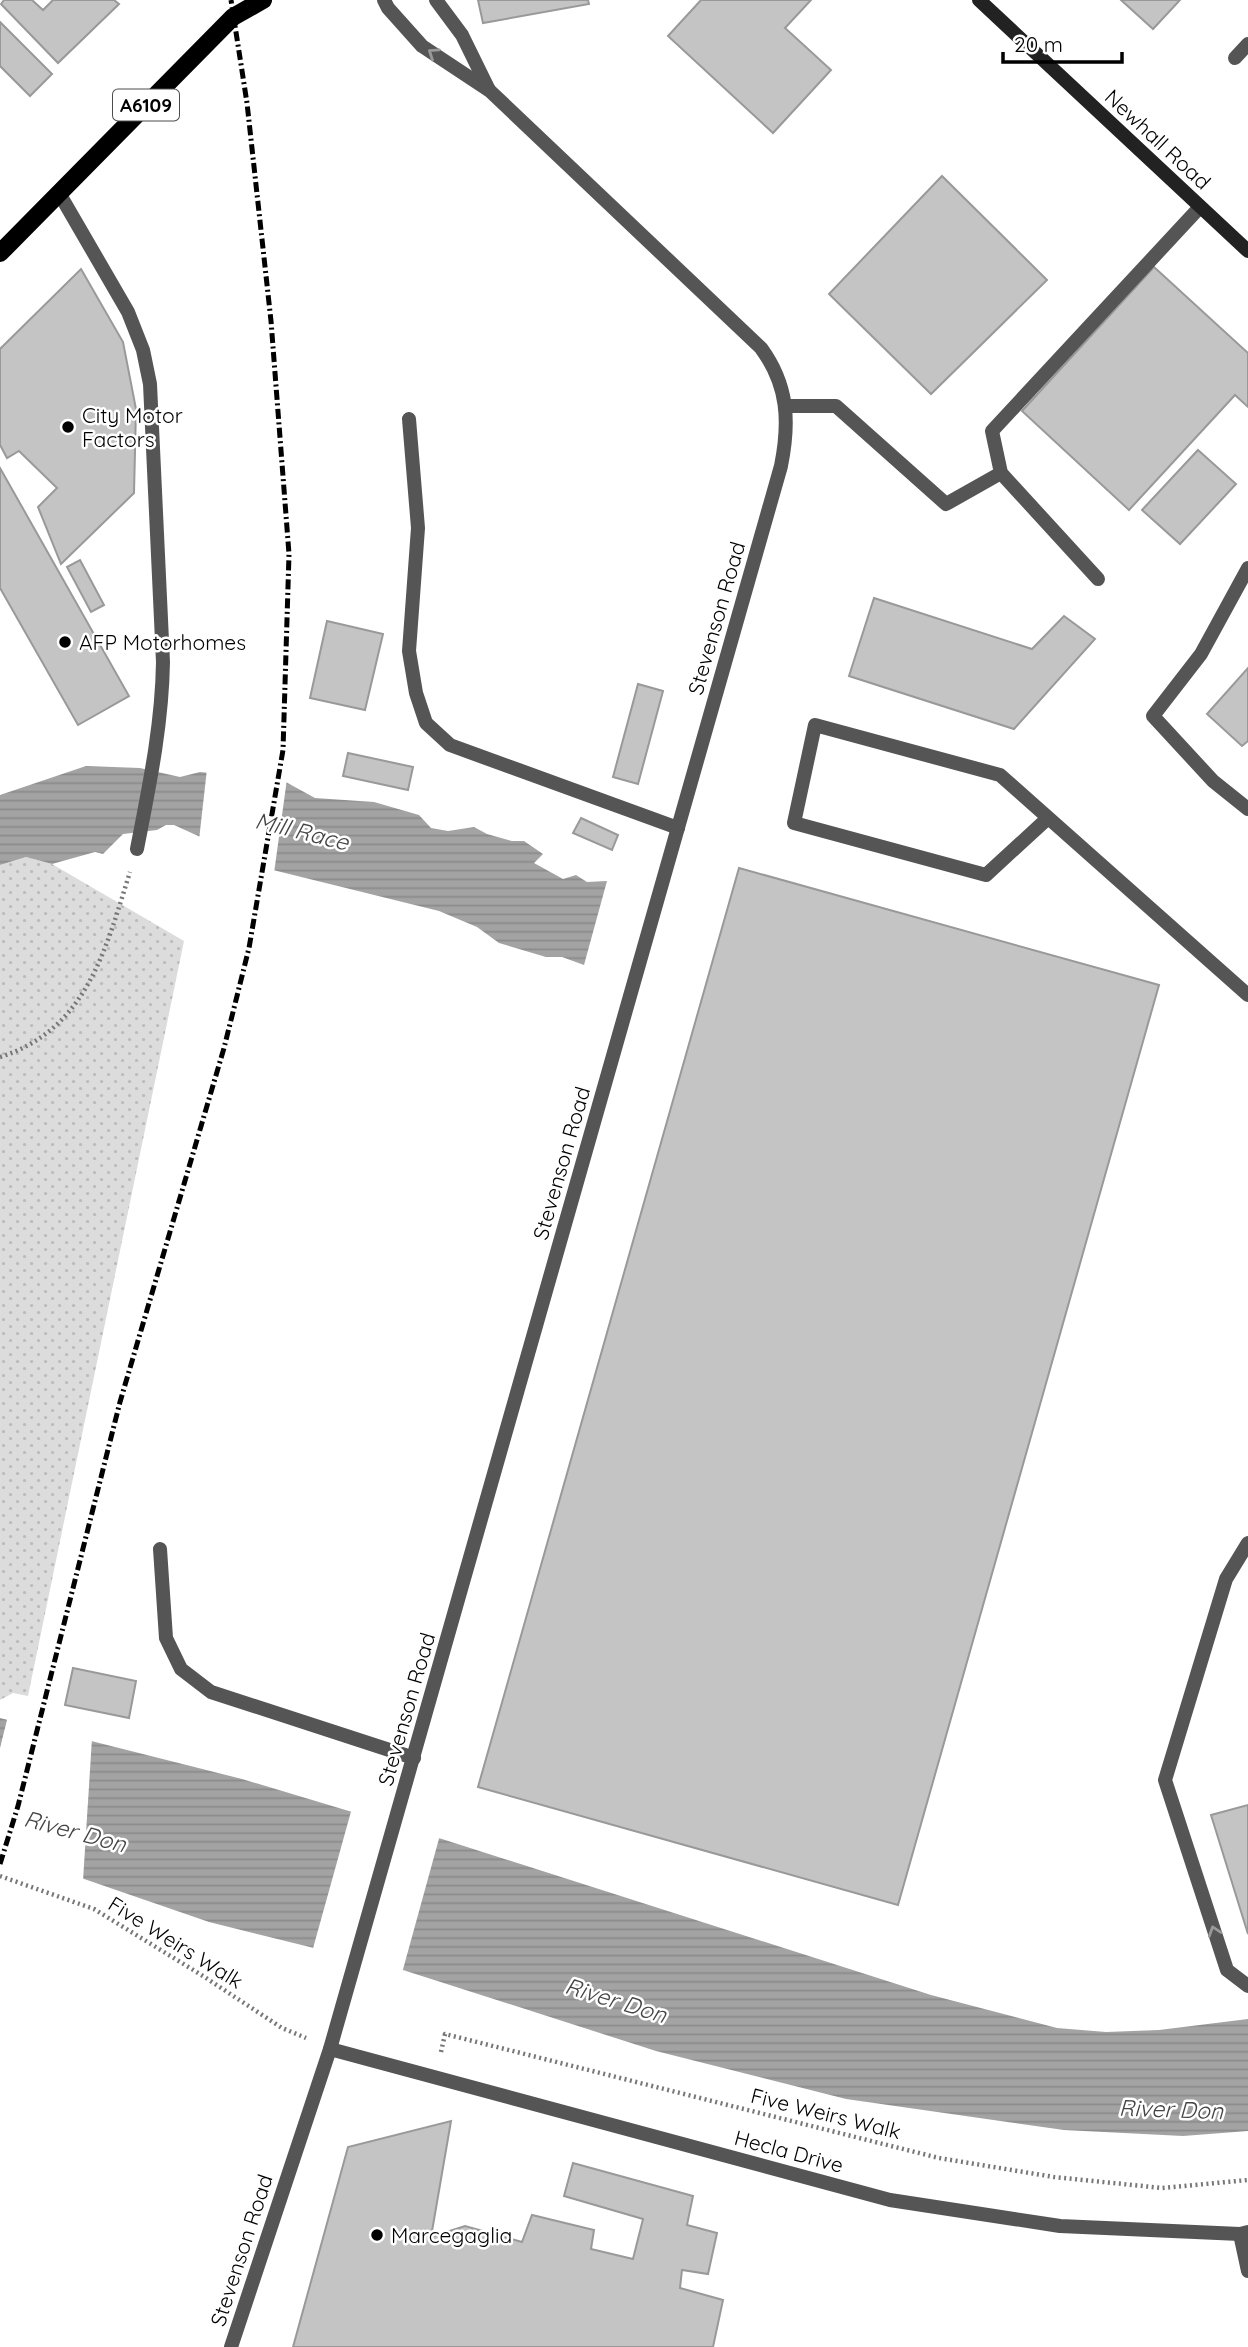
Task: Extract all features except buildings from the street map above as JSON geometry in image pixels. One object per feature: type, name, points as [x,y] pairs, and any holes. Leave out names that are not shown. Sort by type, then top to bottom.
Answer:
[{"type":"main road","name":"A6109","points":[[233,17],[241,0]]},
{"type":"main road","name":"A6109","points":[[0,253],[233,17],[263,0]]},
{"type":"main road","name":"Newhall Road","points":[[979,0],[1248,251]]},
{"type":"street","name":"Stevenson Road","points":[[231,2347],[330,2049],[781,466],[786,427],[785,406],[775,368],[761,348],[490,91],[422,46],[384,0]]},
{"type":"street","name":"Stevenson Road","points":[[436,0],[462,35],[490,91]]},
{"type":"street","points":[[1235,58],[1248,44]]},
{"type":"street","points":[[59,193],[128,312],[143,350],[150,384],[163,662],[159,739],[137,849]]},
{"type":"street","points":[[1098,579],[1001,473],[992,431],[1200,207]]},
{"type":"street","points":[[785,406],[836,406],[946,504],[1001,473]]},
{"type":"street","points":[[410,419],[418,528],[410,651],[416,693],[426,723],[450,744],[678,828]]},
{"type":"street","points":[[1248,568],[1201,654],[1153,716],[1213,781],[1248,809]]},
{"type":"street","points":[[1048,818],[986,876],[794,824],[815,725],[1000,775],[1248,995]]},
{"type":"street","points":[[1248,1543],[1226,1579],[1165,1780],[1227,1970],[1248,1986]]},
{"type":"street","points":[[160,1549],[166,1638],[181,1669],[211,1692],[414,1758]]},
{"type":"street","name":"Hecla Drive","points":[[330,2049],[890,2200],[1060,2226],[1244,2233]]},
{"type":"street","points":[[1244,2233],[1248,2271]]},
{"type":"path","points":[[0,1056],[28,1044],[49,1030],[70,1011],[85,992],[101,962],[137,849]]},
{"type":"path","name":"Five Weirs Walk","points":[[0,1876],[94,1909],[282,2028],[330,2049]]},
{"type":"path","name":"Five Weirs Walk","points":[[435,2076],[445,2034],[939,2158],[1054,2177],[1162,2188],[1248,2180]]},
{"type":"shaded area","points":[[26,857],[52,864],[184,941],[28,1696],[13,1693],[0,1700],[0,865]]},
{"type":"water","name":"Mill Race","points":[[86,766],[140,768],[180,777],[200,772],[284,781],[315,798],[374,802],[419,815],[431,828],[448,831],[474,827],[512,841],[524,841],[543,854],[534,863],[563,879],[576,875],[587,882],[607,881],[584,965],[562,957],[546,957],[499,943],[477,927],[439,911],[273,870],[174,825],[123,834],[103,854],[95,852],[52,864],[26,857],[0,865],[0,795]]},
{"type":"water","name":"River Don","points":[[0,1718],[242,1779],[442,1839],[931,1995],[1057,2028],[1106,2032],[1159,2030],[1248,2019],[1248,2131],[1183,2136],[1064,2130],[846,2099],[656,2051],[403,1970],[209,1922],[0,1850]]},
{"type":"pier","points":[[207,769],[287,779],[274,873],[199,840]]},
{"type":"pier","points":[[8,1716],[92,1738],[83,1881],[0,1854],[0,1748]]},
{"type":"pier","points":[[352,1808],[440,1835],[402,1973],[312,1952]]},
{"type":"railway","points":[[0,1864],[18,1806],[120,1402],[224,1048],[249,948],[283,750],[289,554],[271,321],[247,103],[231,0]]},
{"type":"place","name":"City Motor Factors","points":[[68,427]]},
{"type":"place","name":"AFP Motorhomes","points":[[65,642]]},
{"type":"place","name":"Marcegaglia","points":[[377,2235]]}]
